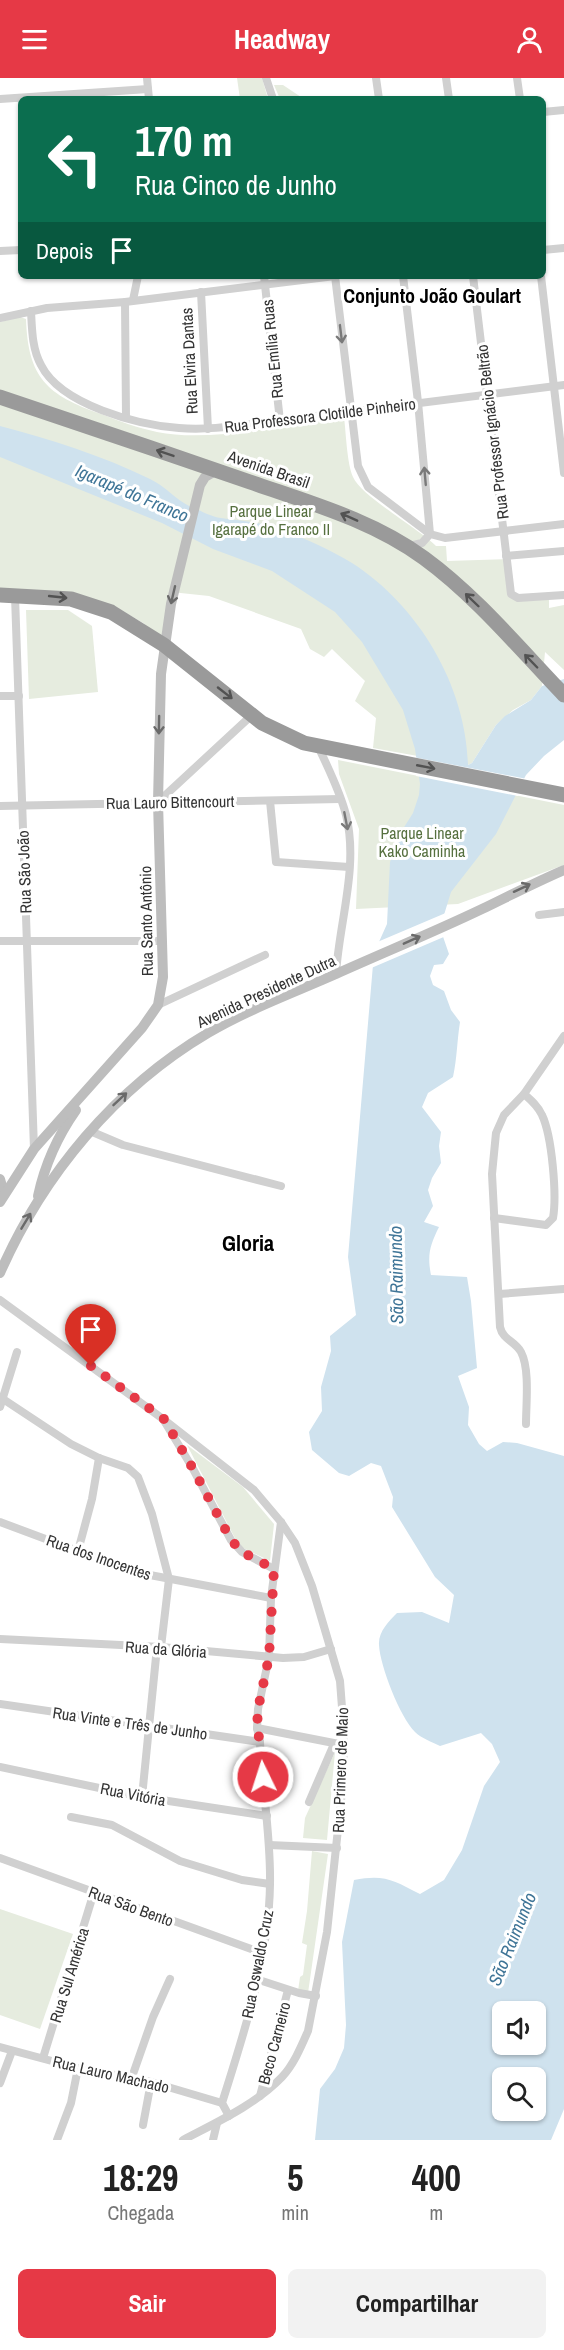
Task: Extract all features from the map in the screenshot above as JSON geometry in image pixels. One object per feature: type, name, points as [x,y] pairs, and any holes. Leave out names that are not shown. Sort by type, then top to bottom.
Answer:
[{"type":"highway","name":"Avenida Brasil","points":[[0,397],[341,513],[401,544],[423,550],[564,695]]},
{"type":"highway","points":[[7,595],[59,597],[92,604],[130,622],[164,645],[252,715],[285,736],[318,746],[564,795]]},
{"type":"street","points":[[147,78],[149,96]]},
{"type":"street","points":[[266,78],[272,96]]},
{"type":"street","points":[[376,78],[379,96]]},
{"type":"street","points":[[447,78],[449,96]]},
{"type":"street","points":[[517,78],[520,96]]},
{"type":"street","points":[[73,96],[148,90]]},
{"type":"street","points":[[0,99],[18,98]]},
{"type":"street","points":[[546,112],[564,110]]},
{"type":"street","points":[[546,250],[564,248]]},
{"type":"street","points":[[0,251],[18,250]]},
{"type":"street","points":[[126,417],[129,301],[137,279]]},
{"type":"street","points":[[0,318],[64,306],[129,301],[282,279]]},
{"type":"street","points":[[335,279],[357,466],[362,478],[378,495],[430,534],[445,538],[564,524]]},
{"type":"street","points":[[403,279],[430,534],[423,550]]},
{"type":"street","name":"Rua Professor Ignácio Beltrão","points":[[473,279],[509,588],[511,594],[518,598],[564,595]]},
{"type":"street","points":[[541,279],[564,473]]},
{"type":"street","name":"Rua Emília Ruas","points":[[264,280],[280,421]]},
{"type":"street","name":"Rua Elvira Dantas","points":[[201,292],[208,429]]},
{"type":"street","name":"Rua Professora Clotilde Pinheiro","points":[[31,311],[37,355],[49,378],[72,396],[126,417],[158,426],[208,429],[564,385]]},
{"type":"street","points":[[164,645],[171,604],[197,494],[205,477],[217,470]]},
{"type":"street","points":[[506,556],[564,551]]},
{"type":"street","name":"Rua São João","points":[[7,595],[19,696],[34,1149]]},
{"type":"street","name":"Rua Santo Antônio","points":[[34,1149],[142,1028],[158,1005],[163,976],[158,802],[160,692],[164,645]]},
{"type":"street","points":[[0,696],[19,696]]},
{"type":"street","points":[[158,802],[252,715]]},
{"type":"street","points":[[318,746],[348,825],[349,867],[336,974]]},
{"type":"street","name":"Rua Lauro Bittencourt","points":[[0,806],[340,799]]},
{"type":"street","points":[[270,801],[276,862],[349,867]]},
{"type":"street","name":"Avenida Presidente Dutra","points":[[0,1273],[15,1240],[64,1162],[90,1131],[146,1077],[188,1046],[270,1002],[482,909],[564,870]]},
{"type":"street","points":[[539,915],[564,912]]},
{"type":"street","points":[[0,941],[162,941]]},
{"type":"street","points":[[158,1005],[265,955]]},
{"type":"street","points":[[526,1424],[524,1360],[518,1347],[502,1334],[492,1163],[496,1134],[504,1115],[524,1094],[564,1036]]},
{"type":"street","points":[[37,1203],[46,1164],[60,1134],[103,1073]]},
{"type":"street","points":[[494,1218],[546,1226],[553,1218],[551,1158],[546,1126],[537,1106],[524,1094]]},
{"type":"street","points":[[90,1131],[123,1145],[281,1186]]},
{"type":"street","points":[[0,1200],[34,1149]]},
{"type":"street","points":[[0,1179],[2,1186],[0,1200]]},
{"type":"street","points":[[499,1294],[564,1289]]},
{"type":"street","name":"Rua Primero de Maio","points":[[0,1300],[164,1419],[246,1484],[280,1522],[295,1543],[303,1564],[340,1681],[344,1745],[337,1848],[327,1932],[308,2031],[297,2055],[283,2076],[260,2096],[217,2123],[183,2140]]},
{"type":"street","points":[[17,1352],[1,1401],[71,1444],[99,1458],[128,1468],[138,1477],[152,1514],[169,1579],[142,1797]]},
{"type":"street","points":[[164,1419],[231,1540],[242,1552],[274,1569]]},
{"type":"street","points":[[78,1551],[92,1499],[99,1458]]},
{"type":"street","name":"Rua dos Inocentes","points":[[0,1522],[135,1572],[271,1598]]},
{"type":"street","name":"Rua Oswaldo Cruz","points":[[222,2103],[239,2051],[262,1953],[270,1884],[267,1816],[257,1728],[258,1709],[269,1657],[271,1598],[280,1522]]},
{"type":"street","name":"Rua da Glória","points":[[0,1639],[159,1647],[269,1657],[304,1657],[331,1649]]},
{"type":"street","name":"Rua Vinte e Três de Junho","points":[[0,1704],[260,1742]]},
{"type":"street","points":[[257,1728],[344,1745]]},
{"type":"street","points":[[309,1802],[334,1744]]},
{"type":"street","name":"Rua Vitória","points":[[0,1767],[142,1797],[267,1816]]},
{"type":"street","points":[[71,1817],[112,1826],[180,1861],[242,1880],[270,1884]]},
{"type":"street","points":[[269,1845],[337,1848]]},
{"type":"street","name":"Rua São Bento","points":[[0,1858],[262,1953]]},
{"type":"street","name":"Rua Sul América","points":[[43,2058],[94,1892]]},
{"type":"street","points":[[132,2077],[170,1979]]},
{"type":"street","points":[[256,1979],[288,1990],[316,1996]]},
{"type":"street","name":"Beco Carneiro","points":[[260,2096],[288,1990]]},
{"type":"street","name":"Rua Lauro Machado","points":[[0,2047],[78,2068],[132,2077],[222,2103]]},
{"type":"street","points":[[0,2083],[12,2051]]},
{"type":"street","points":[[57,2140],[71,2103],[78,2068]]},
{"type":"street","points":[[143,2125],[151,2082]]},
{"type":"street","points":[[222,2103],[229,2115]]},
{"type":"street","points":[[213,2140],[217,2123]]},
{"type":"green space","points":[[237,78],[262,78],[267,96],[240,96]]},
{"type":"green space","points":[[274,85],[283,85],[300,96],[279,96]]},
{"type":"green space","name":"Parque Linear Igarapé do Franco II","points":[[20,317],[26,319],[31,356],[44,382],[54,391],[82,407],[136,426],[178,435],[225,434],[344,417],[351,471],[358,485],[367,493],[436,546],[446,546],[447,561],[510,559],[514,597],[549,595],[549,608],[564,605],[564,670],[545,652],[542,686],[531,700],[513,710],[496,725],[472,763],[468,765],[373,748],[376,718],[355,701],[365,681],[332,649],[324,657],[310,649],[301,629],[209,596],[171,592],[161,638],[143,623],[116,607],[0,589],[0,322]]},
{"type":"green space","points":[[26,610],[68,610],[92,626],[98,692],[29,699]]},
{"type":"green space","name":"Parque Linear Kako Caminha","points":[[338,760],[564,805],[564,865],[458,904],[356,909],[359,829],[339,774]]},
{"type":"green space","points":[[187,1445],[243,1487],[274,1524],[270,1561],[239,1546]]},
{"type":"green space","points":[[335,1752],[327,1840],[303,1838],[305,1818]]},
{"type":"green space","points":[[312,1851],[328,1854],[308,1993],[298,1991],[300,1977],[303,1975],[307,1945],[302,1943]]},
{"type":"green space","points":[[0,1909],[73,1934],[40,2029],[0,2015]]},
{"type":"water","points":[[0,426],[95,455],[155,482],[186,504],[206,513],[275,527],[318,545],[352,563],[398,602],[418,625],[434,650],[448,678],[458,706],[465,735],[468,765],[472,763],[496,725],[505,716],[531,700],[542,686],[564,679],[564,740],[526,775],[496,834],[451,892],[440,928],[449,954],[443,964],[434,965],[430,976],[433,985],[444,991],[451,1010],[460,1022],[455,1063],[453,1077],[428,1093],[422,1107],[441,1132],[439,1146],[441,1163],[428,1190],[433,1206],[424,1222],[439,1227],[430,1250],[431,1275],[467,1277],[471,1301],[477,1368],[458,1376],[469,1407],[468,1425],[479,1444],[487,1451],[503,1442],[517,1443],[564,1456],[564,2109],[551,2140],[315,2140],[320,2089],[335,2069],[344,2048],[346,2025],[342,1942],[354,1880],[388,1879],[420,1894],[444,1880],[462,1850],[484,1786],[500,1762],[492,1744],[481,1733],[440,1746],[417,1734],[403,1715],[383,1665],[379,1645],[380,1636],[397,1613],[422,1612],[449,1623],[454,1595],[435,1577],[392,1507],[393,1497],[381,1466],[371,1463],[349,1476],[339,1473],[312,1450],[309,1432],[322,1411],[321,1387],[331,1351],[330,1336],[356,1315],[348,1257],[374,953],[387,924],[390,862],[401,832],[413,813],[420,784],[415,749],[403,710],[362,642],[335,612],[272,571],[213,549],[162,523],[0,457]]},
{"type":"pier","points":[[413,757],[527,779],[518,796],[416,776]]},
{"type":"pier","points":[[448,912],[443,928],[446,936],[369,969],[375,943]]},
{"type":"district","name":"Conjunto João Goulart","points":[[432,295]]},
{"type":"district","name":"Gloria","points":[[248,1243]]},
{"type":"route","points":[[91,1366],[164,1419],[235,1546],[274,1569],[269,1657],[258,1709],[257,1728],[263,1777]]},
{"type":"water label","name":"Igarapé do Franco","points":[[132,493]]},
{"type":"water label","name":"São Raimundo","points":[[396,1275]]},
{"type":"water label","name":"São Raimundo","points":[[512,1939]]}]
